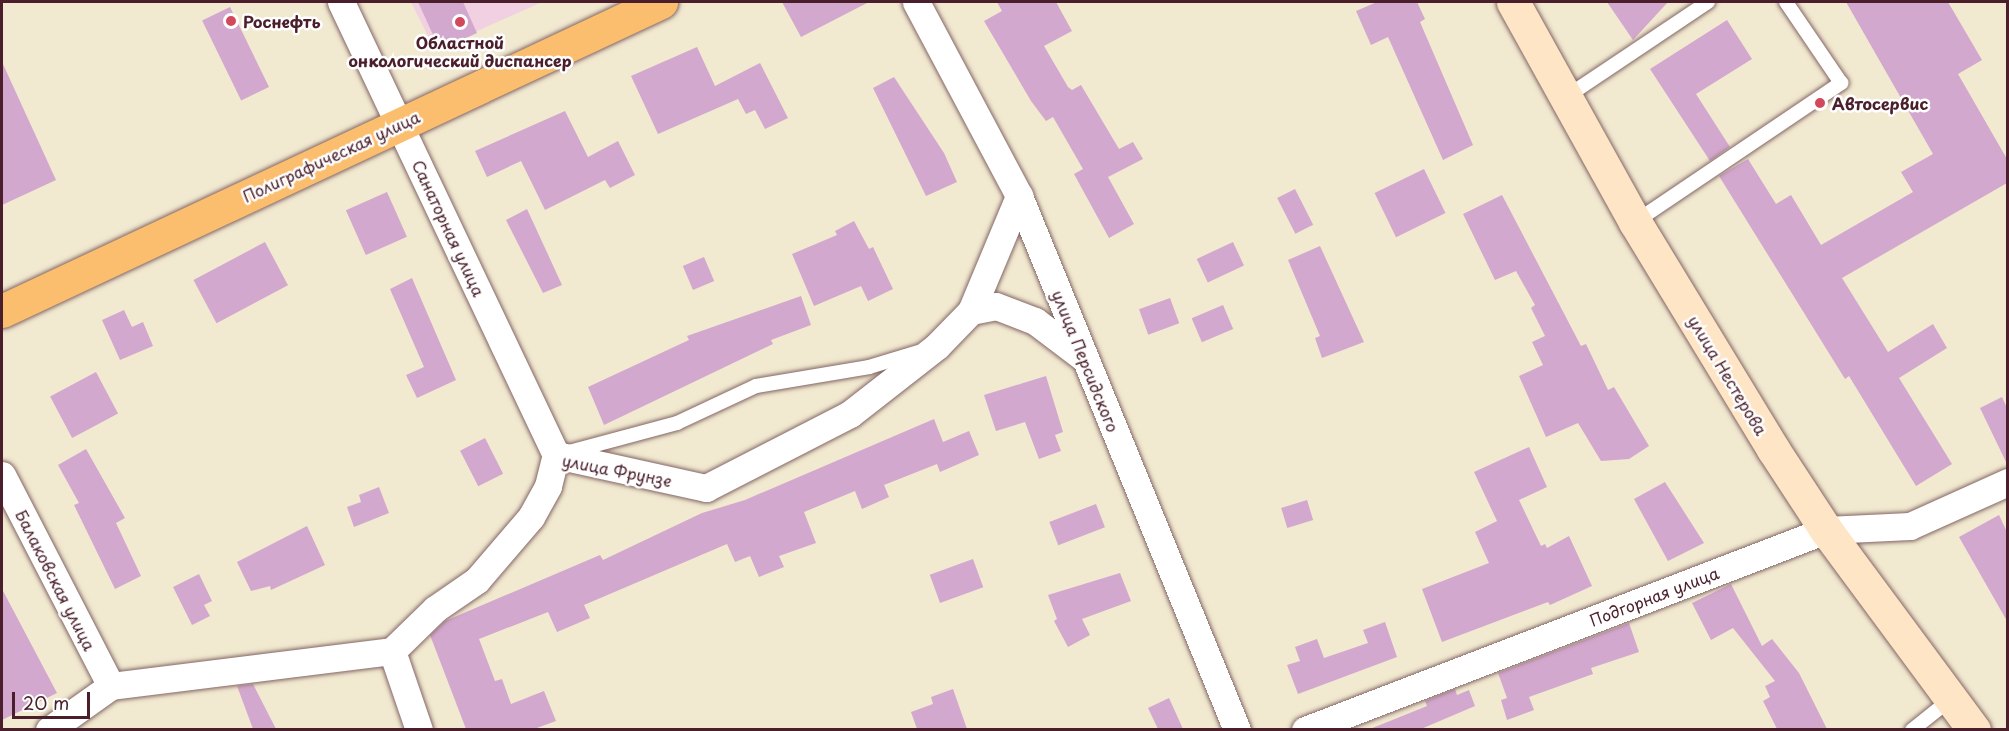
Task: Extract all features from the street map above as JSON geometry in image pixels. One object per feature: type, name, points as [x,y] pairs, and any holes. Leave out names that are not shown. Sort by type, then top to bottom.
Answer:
[{"type":"main road","name":"Полиграфическая улица","points":[[2,311],[662,2]]},
{"type":"main road","name":"улица Нестерова","points":[[1513,2],[1635,222],[1773,449],[1827,530],[1974,729]]},
{"type":"street","name":"Санаторная улица","points":[[341,2],[556,455]]},
{"type":"street","name":"улица Персидского","points":[[916,2],[1019,196],[1237,729]]},
{"type":"street","name":"улица Фрунзе","points":[[392,651],[435,609],[477,580],[531,517],[548,486],[556,455],[706,488],[850,414],[937,346],[971,311],[1019,196]]},
{"type":"street","points":[[971,311],[996,306],[1035,321],[1086,359]]},
{"type":"street","name":"Балаковская улица","points":[[2,475],[111,686]]},
{"type":"street","name":"Подгорная улица","points":[[1305,729],[1827,530],[1910,526],[2007,482]]},
{"type":"street","points":[[49,729],[111,686],[392,651],[419,729]]},
{"type":"lane","points":[[1566,97],[1708,2]]},
{"type":"lane","points":[[1635,222],[1841,83],[1786,2]]},
{"type":"lane","points":[[556,455],[676,423],[756,386],[869,367],[937,346]]},
{"type":"lane","points":[[1912,729],[1951,699]]},
{"type":"shaded area","name":"Областной онкологический диспансер","points":[[411,2],[542,2],[435,50]]},
{"type":"building","points":[[418,2],[463,2],[477,33],[440,50]]},
{"type":"building","points":[[782,2],[869,2],[801,37]]},
{"type":"building","points":[[997,2],[1056,2],[1072,31],[1044,46],[1068,87],[1072,90],[1081,85],[1119,149],[1133,142],[1143,159],[1108,177],[1134,224],[1109,238],[1074,174],[1083,169],[1053,117],[1046,121],[1031,101],[984,21],[1002,11]]},
{"type":"building","points":[[1377,2],[1417,2],[1425,19],[1420,22],[1473,145],[1443,160],[1388,37],[1371,45],[1356,11]]},
{"type":"building","points":[[1607,2],[1668,2],[1633,40]]},
{"type":"building","points":[[1846,2],[1948,2],[1982,60],[1958,74],[2007,159],[2007,183],[1842,278],[1888,352],[1933,324],[1947,348],[1899,378],[1952,464],[1916,486],[1849,376],[1845,379],[1719,176],[1748,159],[1776,204],[1791,195],[1821,245],[1913,192],[1901,172],[1933,154]]},
{"type":"building","points":[[230,7],[269,87],[241,101],[202,21]]},
{"type":"building","points":[[1727,20],[1752,59],[1696,94],[1730,147],[1710,161],[1650,69]]},
{"type":"building","points":[[697,47],[715,86],[760,63],[788,118],[765,129],[755,110],[746,114],[738,99],[658,134],[631,76]]},
{"type":"building","points":[[2,62],[56,180],[2,205]]},
{"type":"building","points":[[894,77],[944,153],[957,182],[926,196],[873,88]]},
{"type":"building","points":[[565,111],[588,157],[618,141],[635,175],[610,188],[605,180],[545,210],[521,161],[487,177],[475,151]]},
{"type":"building","points":[[1424,169],[1445,213],[1396,237],[1375,193]]},
{"type":"building","points":[[1295,189],[1313,225],[1295,234],[1277,198]]},
{"type":"building","points":[[387,192],[407,237],[366,255],[346,210]]},
{"type":"building","points":[[1502,195],[1581,346],[1586,344],[1608,390],[1614,387],[1649,446],[1629,459],[1601,461],[1578,423],[1546,437],[1519,376],[1543,365],[1532,342],[1545,336],[1531,308],[1535,305],[1516,271],[1495,280],[1463,214]]},
{"type":"building","points":[[527,209],[562,285],[543,293],[506,220]]},
{"type":"building","points":[[854,221],[869,249],[873,247],[893,289],[868,301],[861,286],[814,306],[792,254],[837,235],[835,231]]},
{"type":"building","points":[[265,242],[288,285],[216,323],[193,280]]},
{"type":"building","points":[[1233,242],[1244,266],[1208,282],[1197,259]]},
{"type":"building","points":[[1320,246],[1364,342],[1322,358],[1315,338],[1320,336],[1288,260]]},
{"type":"building","points":[[704,257],[714,281],[693,290],[683,266]]},
{"type":"building","points":[[412,278],[456,380],[417,398],[406,375],[424,367],[390,289]]},
{"type":"building","points":[[801,296],[811,325],[771,340],[773,344],[604,425],[588,387],[689,340],[687,336]]},
{"type":"building","points":[[1170,298],[1179,323],[1148,335],[1139,309]]},
{"type":"building","points":[[1223,305],[1233,329],[1202,342],[1192,318]]},
{"type":"building","points":[[124,310],[132,327],[143,322],[153,346],[120,360],[102,320]]},
{"type":"building","points":[[96,372],[118,413],[72,438],[50,396]]},
{"type":"building","points":[[1046,376],[1063,432],[1055,435],[1061,451],[1039,459],[1025,422],[996,431],[984,395]]},
{"type":"building","points":[[2002,397],[2007,408],[2007,464],[1980,408]]},
{"type":"building","points":[[934,419],[943,442],[969,431],[979,455],[940,472],[937,464],[884,485],[889,497],[862,509],[855,491],[804,512],[816,543],[779,556],[784,567],[759,577],[750,556],[735,562],[727,544],[584,605],[590,618],[557,632],[548,612],[479,639],[495,681],[502,679],[511,704],[544,691],[556,721],[534,729],[466,729],[430,635],[445,621],[600,555],[603,560],[702,513],[745,500]]},
{"type":"building","points":[[485,438],[503,474],[478,486],[460,451]]},
{"type":"building","points":[[1529,447],[1547,487],[1519,500],[1541,546],[1545,544],[1547,548],[1569,536],[1592,586],[1550,605],[1548,602],[1442,642],[1422,589],[1489,563],[1475,532],[1497,521],[1474,472]]},
{"type":"building","points":[[86,449],[125,518],[116,523],[141,576],[115,589],[74,505],[79,503],[58,465]]},
{"type":"building","points":[[1665,482],[1704,543],[1668,561],[1634,499]]},
{"type":"building","points":[[379,487],[389,513],[354,527],[347,507],[361,502],[359,495]]},
{"type":"building","points":[[1307,500],[1313,520],[1287,528],[1281,508]]},
{"type":"building","points":[[1096,504],[1105,527],[1058,545],[1049,522]]},
{"type":"building","points":[[1999,515],[2007,532],[2007,621],[1959,537]]},
{"type":"building","points":[[307,526],[325,565],[271,590],[270,586],[251,591],[237,562]]},
{"type":"building","points":[[973,559],[983,587],[940,603],[930,575]]},
{"type":"building","points":[[1120,573],[1131,601],[1082,619],[1090,635],[1068,647],[1054,621],[1057,619],[1048,595]]},
{"type":"building","points":[[199,574],[212,601],[204,605],[210,616],[192,625],[173,587]]},
{"type":"building","points":[[1731,584],[1762,646],[1772,639],[1799,673],[1827,729],[1777,729],[1763,701],[1770,697],[1765,686],[1775,681],[1733,628],[1711,640],[1692,603]]},
{"type":"building","points":[[2,589],[57,693],[2,720]]},
{"type":"building","points":[[1385,622],[1397,657],[1298,694],[1287,665],[1300,661],[1295,647],[1317,639],[1324,658],[1368,643],[1363,630]]},
{"type":"building","points":[[1629,623],[1639,652],[1591,668],[1593,674],[1529,697],[1534,710],[1507,720],[1501,700],[1507,698],[1498,673]]},
{"type":"building","points":[[253,684],[276,729],[253,729],[237,686]]},
{"type":"building","points":[[953,689],[967,729],[917,729],[911,712],[933,704],[931,697]]},
{"type":"building","points":[[1455,689],[1457,695],[1469,690],[1475,706],[1421,729],[1370,729],[1427,706],[1425,701]]},
{"type":"building","points":[[1169,698],[1183,729],[1158,729],[1148,708]]},
{"type":"place","name":"Роснефть","points":[[231,21]]},
{"type":"place","name":"Областной онкологический диспансер","points":[[460,22]]},
{"type":"place","name":"Автосервис","points":[[1820,103]]}]
